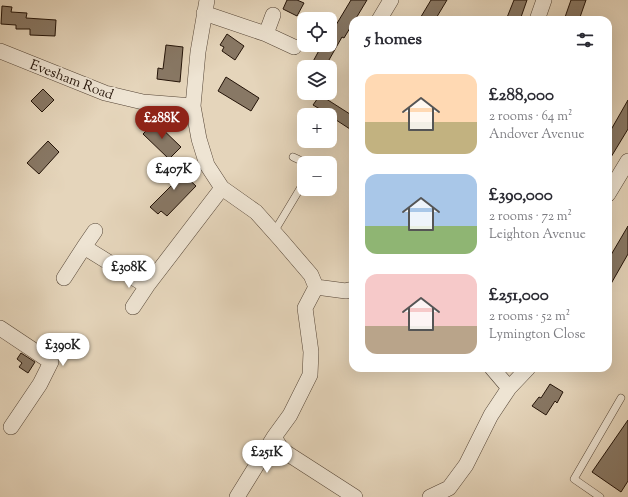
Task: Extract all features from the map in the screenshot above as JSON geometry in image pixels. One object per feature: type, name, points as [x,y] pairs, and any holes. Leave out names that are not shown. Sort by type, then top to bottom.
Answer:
[{"type":"street","points":[[381,16],[391,0]]},
{"type":"street","points":[[538,16],[544,0]]},
{"type":"street","points":[[294,47],[206,6],[198,52],[193,106],[198,140],[207,166],[222,188],[256,212],[311,275],[316,287]]},
{"type":"street","points":[[266,34],[273,15]]},
{"type":"street","name":"Evesham Road","points":[[0,50],[105,93],[143,102],[193,106]]},
{"type":"street","points":[[612,187],[628,161]]},
{"type":"street","points":[[133,307],[147,286],[222,188]]},
{"type":"street","points":[[64,278],[95,231]]},
{"type":"street","points":[[84,247],[147,286]]},
{"type":"street","points":[[316,287],[335,290],[349,289]]},
{"type":"street","points":[[236,497],[290,414],[310,375],[311,352],[305,308],[316,287]]},
{"type":"street","points":[[0,328],[50,362],[40,384],[11,427]]},
{"type":"street","points":[[495,372],[508,388]]},
{"type":"street","points":[[430,497],[448,488],[466,465],[491,415],[508,388],[524,372]]},
{"type":"street","points":[[274,437],[282,450],[355,497]]},
{"type":"lane","points":[[293,156],[297,158]]},
{"type":"lane","points":[[274,232],[297,194]]},
{"type":"lane","points":[[600,497],[574,479],[621,398]]},
{"type":"building","points":[[287,0],[297,0],[304,3],[299,12],[297,12],[297,16],[283,9]]},
{"type":"building","points":[[351,0],[367,0],[357,16],[349,16],[349,30],[344,38],[342,37],[337,46],[337,23]]},
{"type":"building","points":[[431,0],[447,0],[437,16],[421,16]]},
{"type":"building","points":[[514,0],[527,0],[521,16],[508,16]]},
{"type":"building","points":[[571,0],[586,0],[580,16],[565,16]]},
{"type":"building","points":[[2,6],[12,7],[11,12],[27,13],[26,18],[56,20],[55,36],[30,35],[30,29],[16,29],[16,25],[1,24]]},
{"type":"building","points":[[227,34],[244,46],[235,60],[222,51],[224,47],[220,45]]},
{"type":"building","points":[[166,45],[183,47],[180,82],[157,79],[158,68],[163,69]]},
{"type":"building","points":[[318,52],[334,52],[329,60],[314,60]]},
{"type":"building","points":[[226,77],[259,98],[251,111],[218,91]]},
{"type":"building","points":[[43,89],[54,100],[42,112],[31,101]]},
{"type":"building","points":[[316,100],[328,100],[349,113],[349,128],[337,121],[337,108],[318,108],[313,105]]},
{"type":"building","points":[[628,100],[628,129],[612,155],[612,128]]},
{"type":"building","points":[[155,122],[181,147],[169,159],[143,134]]},
{"type":"building","points":[[48,141],[59,152],[39,174],[27,163]]},
{"type":"building","points":[[174,157],[187,170],[183,174],[196,186],[167,216],[161,211],[158,214],[150,207],[180,177],[167,164]]},
{"type":"building","points":[[628,226],[628,254],[612,282],[612,253]]},
{"type":"building","points":[[21,353],[35,362],[28,373],[19,367],[22,363],[17,359]]},
{"type":"building","points":[[550,384],[563,392],[557,403],[555,401],[546,415],[532,406],[539,397],[541,398]]},
{"type":"building","points":[[628,420],[628,481],[621,492],[592,472]]}]
